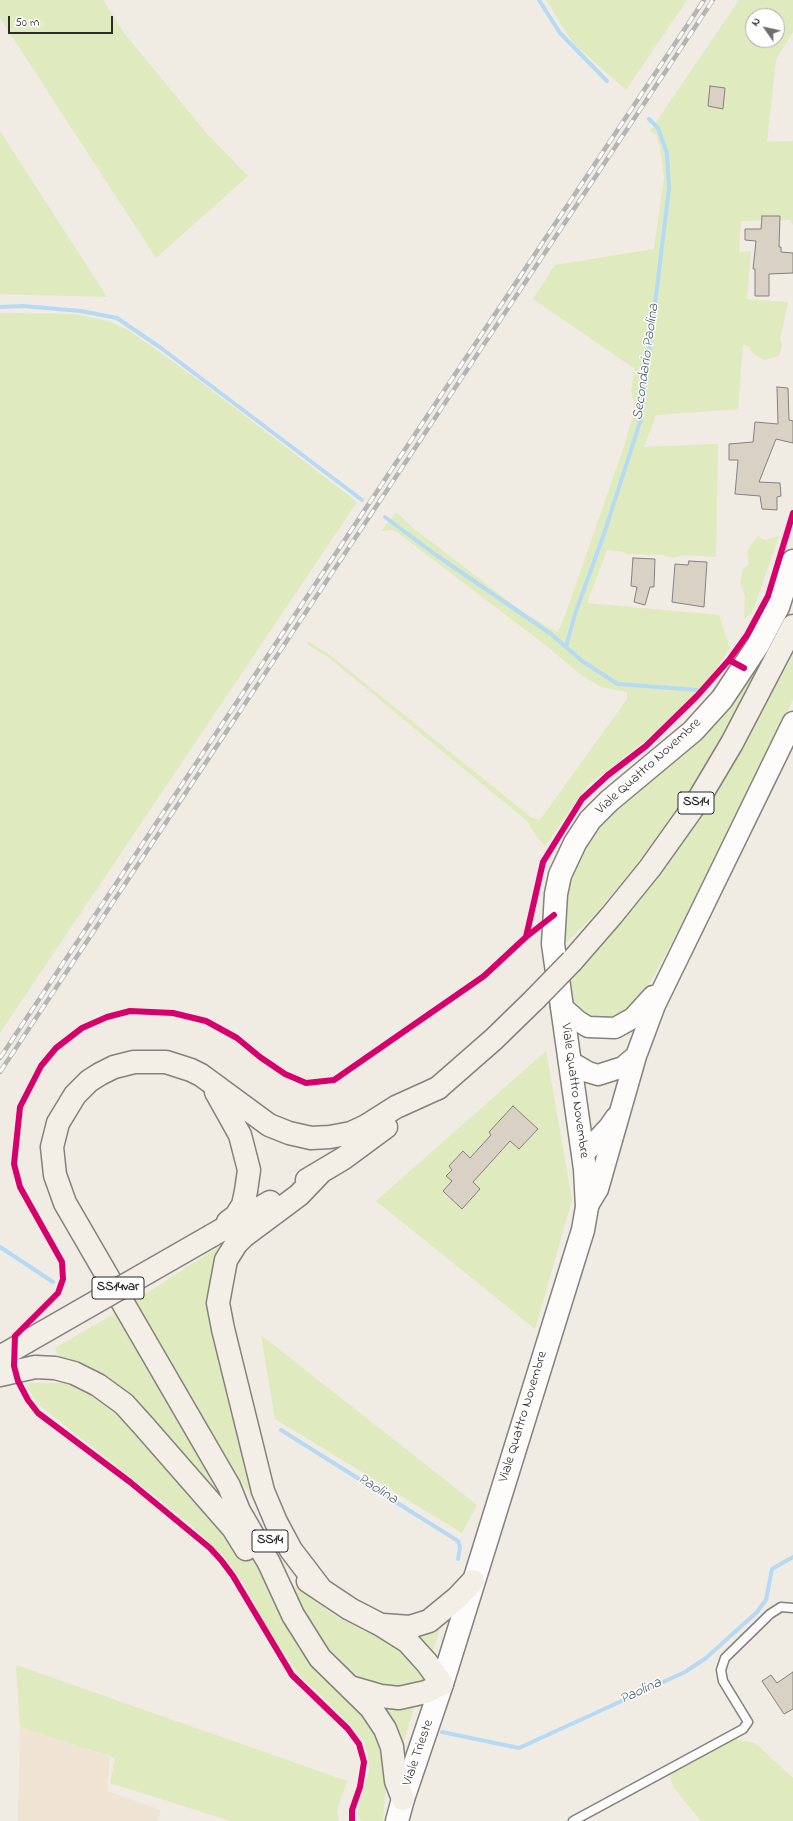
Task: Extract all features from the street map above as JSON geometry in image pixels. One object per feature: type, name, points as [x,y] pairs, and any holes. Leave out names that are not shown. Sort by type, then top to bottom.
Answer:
[{"type":"main road","name":"Viale Quattro Novembre","points":[[442,1684],[583,1230],[587,1207],[588,1193],[561,1006],[554,944],[554,915],[560,875],[575,843],[590,820],[609,800],[693,730],[722,699],[758,645],[775,614],[793,562]]},
{"type":"main road","name":"SS14","points":[[438,1088],[536,999],[612,916],[650,868],[697,802],[732,743],[793,626]]},
{"type":"main road","points":[[293,1615],[269,1563],[239,1511],[229,1486],[65,1203],[55,1175],[52,1146],[58,1123],[75,1094],[89,1081],[114,1067],[134,1062],[166,1062],[191,1070],[269,1125],[289,1133],[311,1138],[330,1137],[351,1133],[366,1126],[396,1107],[438,1088]]},
{"type":"main road","points":[[212,1084],[240,1135],[249,1170],[243,1205],[236,1216],[213,1235]]},
{"type":"main road","name":"SS14var","points":[[0,1357],[320,1173],[344,1158],[438,1088]]},
{"type":"main road","points":[[320,1173],[299,1195],[244,1236],[236,1244],[226,1260],[220,1284],[218,1303],[263,1491],[276,1522],[291,1550],[320,1588],[350,1609],[408,1642],[427,1663],[442,1684],[426,1692],[399,1698],[381,1696],[349,1686]]},
{"type":"main road","points":[[0,1375],[35,1366],[55,1368],[74,1373],[98,1385],[124,1404],[232,1528],[278,1596],[293,1615],[320,1658],[371,1708],[385,1729],[392,1747],[396,1781],[403,1799]]},
{"type":"main road","name":"SS14","points":[[229,1486],[276,1548],[299,1574],[320,1588]]},
{"type":"main road","points":[[380,1625],[410,1627],[429,1620],[457,1598],[473,1581]]},
{"type":"main road","name":"Viale Trieste","points":[[397,1821],[442,1684]]},
{"type":"street","points":[[587,1207],[598,1189],[645,1028],[666,981],[793,722]]},
{"type":"street","points":[[561,1006],[578,1021],[588,1027],[615,1028],[633,1018],[666,981]]},
{"type":"street","points":[[569,1061],[588,1072],[598,1075],[623,1067],[636,1056]]},
{"type":"street","points":[[583,1155],[609,1127],[621,1108]]},
{"type":"lane","points":[[573,1821],[743,1729],[748,1722],[723,1681],[721,1670],[724,1658],[770,1614],[781,1607],[793,1608]]},
{"type":"shaded area","points":[[20,1727],[110,1757],[107,1791],[161,1810],[157,1821],[18,1821]]},
{"type":"green space","points":[[0,0],[103,0],[124,33],[208,135],[248,176],[156,258],[0,18]]},
{"type":"green space","points":[[546,0],[687,0],[626,90],[573,43]]},
{"type":"green space","points":[[739,0],[793,0],[793,32],[785,45],[785,8],[745,8],[745,48],[783,48],[776,59],[767,142],[793,141],[793,225],[790,220],[741,221],[739,252],[751,251],[747,299],[788,302],[780,339],[782,346],[779,356],[764,360],[755,355],[749,349],[750,346],[743,345],[738,409],[656,415],[644,447],[718,444],[716,557],[683,555],[672,558],[662,555],[627,554],[620,551],[607,550],[587,603],[719,615],[730,648],[705,685],[668,723],[587,786],[545,846],[536,836],[527,821],[328,657],[307,644],[308,641],[330,655],[532,818],[540,820],[627,699],[627,692],[601,687],[581,675],[544,644],[394,530],[381,531],[396,512],[412,527],[520,610],[558,632],[624,446],[635,408],[631,390],[635,369],[533,299],[555,265],[654,249],[664,178],[660,147],[656,135],[650,131]]},
{"type":"green space","points":[[0,131],[107,297],[0,294]]},
{"type":"green space","points":[[0,313],[75,314],[108,321],[130,331],[201,382],[357,502],[0,1033]]},
{"type":"green space","points":[[758,536],[765,540],[779,536],[752,613],[744,618],[745,595],[740,583],[743,569],[749,564],[747,551]]},
{"type":"green space","points":[[793,594],[793,602],[780,629],[711,757],[680,805],[636,865],[597,912],[566,943],[563,922],[566,893],[573,868],[593,834],[604,818],[650,780]]},
{"type":"green space","points":[[793,655],[793,700],[686,916],[654,976],[632,1009],[602,1024],[574,1007],[569,991],[570,981],[633,908],[702,815],[736,759]]},
{"type":"green space","points":[[546,1051],[572,1200],[535,1329],[376,1201]]},
{"type":"green space","points":[[223,1244],[215,1328],[256,1505],[133,1302]]},
{"type":"green space","points":[[121,1310],[237,1517],[127,1400],[53,1360],[58,1356],[55,1348]]},
{"type":"green space","points":[[261,1335],[477,1505],[462,1533],[275,1419]]},
{"type":"green space","points":[[25,1383],[64,1383],[84,1387],[116,1410],[248,1552],[282,1610],[374,1720],[387,1771],[383,1821],[362,1821],[358,1815],[360,1800],[369,1772],[368,1756],[363,1739],[329,1703],[300,1676],[265,1625],[246,1588],[226,1559],[190,1524],[44,1409],[35,1400]]},
{"type":"green space","points":[[290,1583],[339,1618],[362,1630],[398,1644],[419,1667],[425,1681],[395,1692],[373,1685],[351,1672],[329,1648],[308,1616]]},
{"type":"green space","points":[[441,1626],[432,1653],[412,1634],[430,1632]]},
{"type":"green space","points":[[16,1665],[347,1781],[337,1811],[339,1821],[231,1821],[110,1783],[115,1758],[20,1727]]},
{"type":"green space","points":[[378,1704],[415,1704],[402,1748]]},
{"type":"green space","points":[[735,1739],[755,1743],[793,1778],[793,1821],[701,1821],[674,1788],[669,1773]]},
{"type":"building","points":[[710,86],[725,88],[723,109],[708,106]]},
{"type":"building","points":[[762,216],[780,216],[779,247],[781,247],[781,252],[793,253],[793,273],[769,274],[769,296],[755,296],[755,269],[753,269],[756,241],[745,240],[745,229],[761,229]]},
{"type":"building","points":[[777,387],[788,388],[789,420],[793,421],[793,443],[776,439],[759,482],[780,483],[781,496],[777,497],[777,510],[762,509],[760,496],[735,494],[738,460],[729,460],[729,444],[753,442],[755,422],[778,424]]},
{"type":"building","points":[[633,558],[655,559],[654,587],[650,587],[645,605],[634,602],[637,587],[631,586]]},
{"type":"building","points":[[689,561],[707,562],[704,607],[672,602],[675,564],[688,565]]},
{"type":"building","points":[[513,1106],[538,1129],[519,1149],[510,1141],[473,1182],[480,1189],[462,1209],[443,1191],[452,1181],[446,1176],[452,1170],[449,1166],[463,1151],[470,1158],[491,1135],[489,1132]]},
{"type":"building","points":[[793,1672],[793,1709],[784,1714],[762,1681],[771,1675],[777,1683]]},
{"type":"waterway","name":"Secondario Paolina","points":[[539,0],[560,33],[607,81]]},
{"type":"waterway","name":"Secondario Paolina","points":[[649,119],[658,128],[667,153],[669,189],[641,419],[604,534],[575,614],[566,647],[582,661],[618,684],[697,690]]},
{"type":"waterway","points":[[0,307],[23,306],[81,311],[117,318],[161,348],[362,500]]},
{"type":"waterway","name":"Secondario Paolina","points":[[385,517],[436,555],[551,634],[566,647]]},
{"type":"waterway","name":"Paolina","points":[[0,1247],[53,1282]]},
{"type":"waterway","name":"Paolina","points":[[281,1430],[458,1541],[460,1547],[458,1559]]},
{"type":"waterway","name":"Paolina","points":[[442,1732],[519,1748],[685,1672],[706,1658],[757,1612],[766,1600],[772,1569],[793,1557]]},
{"type":"railway","points":[[0,1058],[704,0]]},
{"type":"railway","points":[[0,1072],[713,0]]},
{"type":"cycle path","points":[[729,660],[747,635],[768,596],[793,513]]},
{"type":"cycle path","points":[[526,937],[543,862],[582,799],[608,775],[646,746],[697,696],[729,660],[744,668]]},
{"type":"cycle path","points":[[352,1821],[352,1810],[360,1787],[364,1762],[359,1744],[348,1729],[292,1675],[233,1576],[221,1560],[210,1548],[130,1482],[38,1413],[28,1400],[18,1381],[14,1366],[15,1336],[58,1293],[63,1279],[62,1262],[20,1187],[14,1164],[20,1107],[41,1066],[56,1048],[82,1028],[107,1017],[130,1011],[173,1013],[206,1021],[237,1038],[260,1057],[285,1074],[306,1083],[334,1080],[484,976],[526,937],[554,915]]}]
